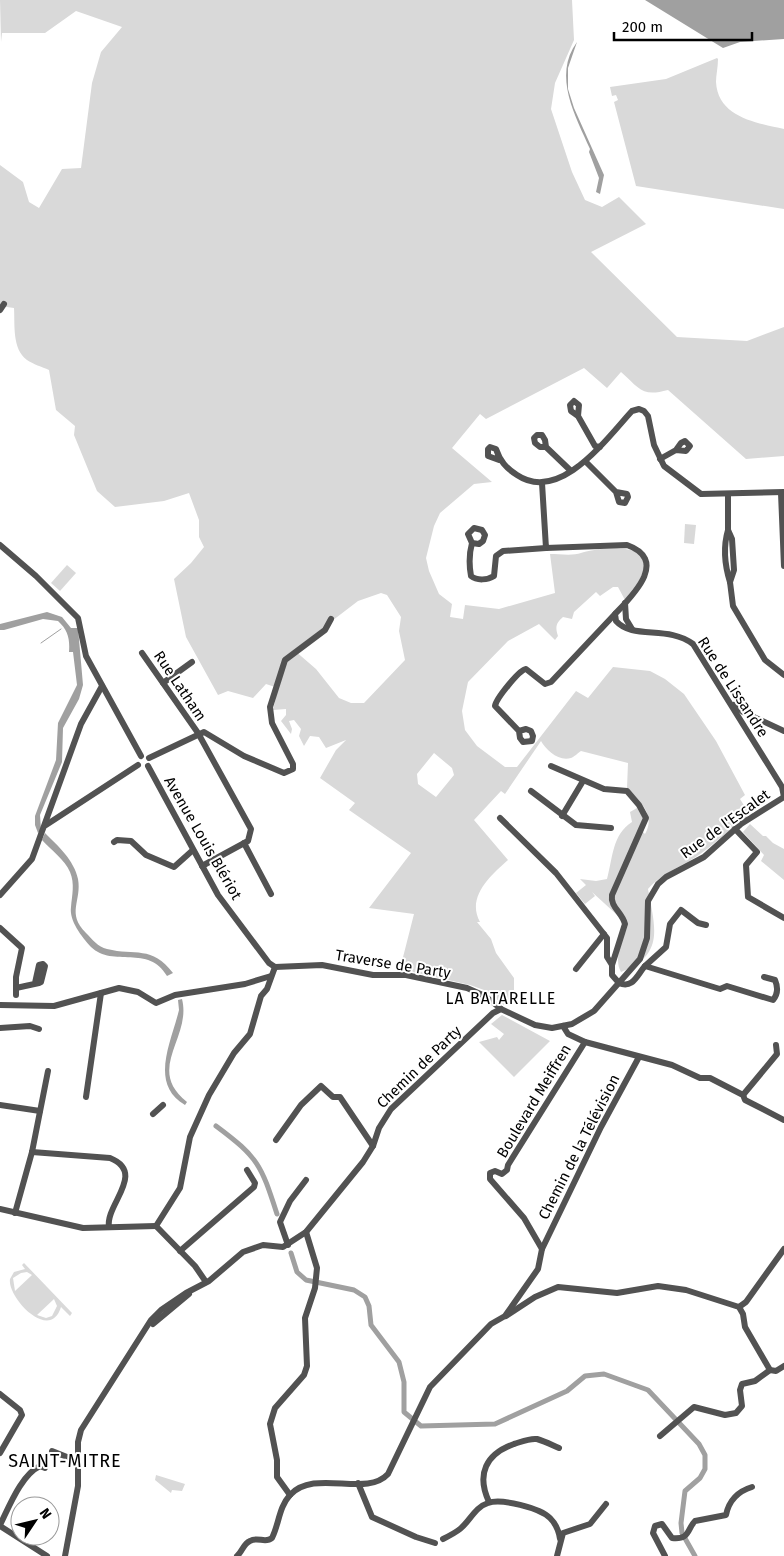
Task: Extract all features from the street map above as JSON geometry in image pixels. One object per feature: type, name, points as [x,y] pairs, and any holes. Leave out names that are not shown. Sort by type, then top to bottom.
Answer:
[{"type":"street","points":[[499,460],[524,480],[542,483],[586,462],[632,411],[644,410],[648,416],[654,445],[660,459],[674,476],[700,494],[782,493],[784,566]]},
{"type":"street","points":[[578,416],[595,446],[600,448]]},
{"type":"street","points":[[546,447],[570,470]]},
{"type":"street","points":[[660,459],[676,450]]},
{"type":"street","points":[[586,462],[616,492]]},
{"type":"street","points":[[542,483],[546,548]]},
{"type":"street","points":[[728,495],[728,530],[732,539],[734,570],[730,582],[733,606],[765,660],[784,676]]},
{"type":"street","points":[[472,543],[470,572],[471,576],[477,579],[494,576],[496,556],[503,550],[627,545],[636,549],[644,559],[646,570],[638,589],[551,682],[545,684],[526,668],[511,680],[508,688],[495,702],[495,706],[520,731]]},
{"type":"street","points":[[0,545],[36,576],[78,618],[86,656],[140,754],[149,758]]},
{"type":"street","points":[[623,620],[625,603]]},
{"type":"street","points":[[616,613],[623,620]]},
{"type":"street","name":"Rue de Lissandre","points":[[616,613],[633,630],[643,633],[673,633],[693,644],[731,702],[782,787],[784,797]]},
{"type":"street","points":[[149,758],[204,732],[244,756],[284,773],[290,772],[293,764],[272,723],[270,707],[284,660],[325,630],[330,619]]},
{"type":"street","points":[[603,627],[623,620]]},
{"type":"street","name":"Rue Latham","points":[[142,653],[198,734],[251,829],[250,838],[244,843]]},
{"type":"street","points":[[163,683],[192,662]]},
{"type":"street","points":[[0,895],[26,868],[39,842],[81,724],[102,686]]},
{"type":"street","points":[[731,702],[743,712],[784,732]]},
{"type":"street","points":[[45,827],[138,765],[140,754]]},
{"type":"street","points":[[138,765],[143,768],[148,766],[149,758]]},
{"type":"street","name":"Avenue Louis Blériot","points":[[148,766],[218,895],[269,962],[275,967]]},
{"type":"street","points":[[552,766],[604,789],[627,792],[639,805],[646,818],[612,895],[613,906],[623,917],[625,924],[612,965],[612,976],[624,985],[632,983],[645,966],[666,947],[670,924],[681,910],[698,923],[706,925]]},
{"type":"street","points":[[562,816],[583,781]]},
{"type":"street","points":[[531,791],[562,816],[576,824],[611,828]]},
{"type":"street","name":"Rue de l'Escalet","points":[[552,1028],[563,1026],[589,1015],[640,959],[645,948],[648,901],[652,892],[666,877],[704,857],[735,829],[784,797]]},
{"type":"street","points":[[500,818],[556,873],[604,934],[608,940],[607,957],[612,965]]},
{"type":"street","points":[[735,829],[758,852],[746,865],[748,897],[784,918]]},
{"type":"street","points":[[114,842],[117,840],[131,841],[146,855],[174,867],[193,850]]},
{"type":"street","points":[[202,866],[244,843],[271,894]]},
{"type":"street","points":[[0,928],[22,948],[16,996]]},
{"type":"street","points":[[576,969],[604,934]]},
{"type":"street","name":"Traverse de Party","points":[[275,967],[322,966],[373,975],[406,975],[467,988],[485,996],[501,1009],[535,1025],[552,1028]]},
{"type":"street","points":[[645,966],[720,989],[727,986],[773,1000],[778,989],[776,983],[774,980],[764,977]]},
{"type":"street","points":[[156,1226],[180,1188],[190,1137],[209,1096],[234,1053],[250,1034],[261,996],[267,988],[275,967]]},
{"type":"street","points":[[0,1005],[54,1006],[119,988],[138,992],[156,1003],[174,995],[245,984],[271,976]]},
{"type":"street","points":[[16,988],[35,984]]},
{"type":"street","points":[[86,1097],[102,993]]},
{"type":"street","name":"Chemin de Party","points":[[287,1245],[306,1232],[363,1162],[373,1146],[379,1128],[391,1109],[493,1013],[501,1009]]},
{"type":"street","points":[[0,1028],[30,1026],[39,1028]]},
{"type":"street","points":[[563,1026],[565,1032],[582,1041]]},
{"type":"street","points":[[552,1028],[561,1035],[672,1065],[700,1078],[710,1078],[743,1095],[745,1100],[784,1120]]},
{"type":"street","name":"Boulevard Meiffren","points":[[542,1249],[524,1218],[490,1176],[492,1171],[504,1173],[582,1041]]},
{"type":"street","points":[[743,1095],[777,1054],[776,1045]]},
{"type":"street","name":"Chemin de la Télévision","points":[[505,1316],[538,1269],[542,1249],[601,1127],[639,1057]]},
{"type":"street","points":[[15,1213],[32,1152],[48,1071]]},
{"type":"street","points":[[276,1140],[302,1105],[321,1086],[333,1097],[340,1097],[373,1146]]},
{"type":"street","points":[[0,1105],[40,1111]]},
{"type":"street","points":[[153,1114],[163,1105]]},
{"type":"street","points":[[32,1152],[110,1158],[119,1164],[125,1172],[125,1182],[109,1220],[109,1227]]},
{"type":"street","points":[[180,1251],[254,1187],[255,1183],[247,1170]]},
{"type":"street","points":[[64,1556],[78,1481],[78,1442],[85,1421],[145,1332],[195,1289],[250,1248],[263,1245],[287,1245],[280,1222],[290,1201],[306,1180]]},
{"type":"street","points":[[0,1209],[77,1227],[156,1226],[197,1269],[206,1282]]},
{"type":"street","points":[[290,1495],[276,1477],[277,1460],[270,1424],[275,1408],[304,1375],[308,1366],[305,1318],[315,1288],[318,1268],[306,1232]]},
{"type":"street","points":[[739,1307],[746,1302],[784,1249]]},
{"type":"street","points":[[195,1289],[197,1269]]},
{"type":"street","points":[[237,1556],[245,1544],[252,1540],[266,1541],[272,1538],[280,1512],[290,1495],[312,1483],[358,1483],[383,1479],[388,1474],[414,1416],[430,1387],[491,1324],[535,1297],[558,1288],[617,1293],[658,1286],[686,1290],[739,1307],[743,1314],[745,1327],[770,1370]]},
{"type":"street","points":[[660,1436],[694,1406],[725,1415],[736,1413],[742,1406],[740,1390],[742,1384],[755,1381],[770,1370],[776,1371],[784,1366]]},
{"type":"street","points":[[0,1394],[20,1410],[22,1415],[0,1454]]},
{"type":"street","points":[[489,1502],[483,1484],[483,1474],[488,1461],[496,1452],[527,1439],[536,1439],[558,1448]]},
{"type":"street","points":[[52,1451],[77,1461]]},
{"type":"street","points":[[45,1468],[40,1466],[35,1469],[16,1492],[0,1525],[47,1556]]},
{"type":"street","points":[[358,1483],[372,1517],[416,1537],[435,1543]]},
{"type":"street","points":[[665,1556],[653,1533],[655,1526],[662,1524],[672,1538],[681,1538],[689,1534],[695,1522],[726,1515],[732,1500],[740,1493],[752,1487]]},
{"type":"street","points":[[443,1539],[461,1528],[472,1514],[489,1502],[512,1502],[545,1514],[558,1529],[560,1539]]},
{"type":"street","points":[[557,1556],[563,1533],[590,1524],[606,1504]]},
{"type":"shaded area","points":[[0,0],[572,0],[574,40],[555,83],[551,109],[572,172],[585,200],[602,207],[619,197],[646,224],[591,252],[677,337],[747,341],[784,327],[784,456],[746,459],[668,390],[647,392],[637,387],[621,372],[607,388],[584,368],[486,419],[480,414],[452,448],[492,482],[474,484],[440,513],[434,526],[426,558],[429,571],[439,594],[452,604],[450,617],[463,619],[465,605],[499,609],[555,593],[550,554],[574,554],[608,548],[620,548],[640,554],[644,561],[640,579],[625,600],[618,587],[613,587],[600,596],[596,592],[574,612],[572,619],[563,617],[559,621],[556,628],[558,636],[555,640],[539,624],[508,641],[468,682],[462,711],[465,730],[477,746],[505,767],[517,767],[576,691],[588,698],[613,667],[650,671],[665,679],[684,694],[716,741],[745,795],[740,799],[750,815],[703,852],[668,873],[648,889],[653,916],[654,939],[651,949],[635,965],[621,972],[619,967],[618,955],[628,925],[592,892],[595,896],[585,904],[576,893],[586,885],[580,879],[596,881],[607,879],[614,847],[620,833],[632,822],[630,812],[637,808],[643,818],[639,828],[645,834],[648,827],[648,815],[645,809],[627,788],[628,763],[581,751],[571,758],[558,757],[546,748],[541,741],[505,794],[501,791],[474,820],[508,860],[494,872],[482,887],[478,895],[476,913],[480,922],[477,922],[491,939],[496,953],[514,978],[514,993],[504,1005],[484,990],[470,985],[400,969],[414,914],[369,908],[411,853],[349,810],[355,803],[320,778],[336,750],[346,740],[326,748],[319,737],[310,736],[304,746],[299,736],[301,729],[294,720],[289,721],[292,729],[291,734],[281,721],[286,715],[286,709],[273,710],[278,688],[266,684],[253,698],[228,691],[218,695],[186,637],[174,579],[204,547],[199,537],[199,520],[189,493],[164,501],[115,507],[97,491],[74,435],[75,426],[56,410],[49,370],[27,360],[22,355],[15,336],[14,308],[0,306],[0,165],[23,182],[29,202],[39,208],[62,169],[81,168],[92,83],[101,52],[122,27],[76,11],[45,33],[2,33],[1,42]],"holes":[[[381,593],[387,595],[401,617],[399,631],[405,660],[364,703],[351,703],[339,698],[316,669],[294,650],[358,601]],[[434,753],[452,768],[454,775],[436,797],[418,784],[417,774]]]},
{"type":"shaded area","points":[[645,0],[784,0],[784,39],[740,42],[723,48]]},
{"type":"shaded area","points":[[577,42],[568,68],[568,89],[574,108],[604,175],[600,194],[596,192],[599,178],[589,152],[590,149],[573,110],[566,82],[567,69],[570,55]]},
{"type":"shaded area","points":[[717,58],[716,82],[718,94],[724,104],[741,117],[784,129],[784,209],[636,186],[614,102],[618,100],[616,95],[612,96],[610,87],[666,79]]},
{"type":"shaded area","points":[[685,524],[696,525],[694,544],[684,543]]},
{"type":"shaded area","points":[[67,565],[76,573],[60,591],[51,583]]},
{"type":"shaded area","points":[[47,612],[62,617],[71,628],[78,628],[83,685],[79,699],[63,728],[62,762],[40,815],[41,830],[38,833],[35,825],[35,816],[56,760],[58,723],[77,685],[73,652],[69,652],[68,635],[58,621],[43,619],[4,630],[0,630],[0,624]]},
{"type":"shaded area","points":[[750,824],[763,836],[766,836],[773,843],[784,849],[784,880],[761,861],[764,855],[743,832]]},
{"type":"shaded area","points":[[45,833],[65,854],[76,872],[79,887],[76,907],[77,919],[80,926],[95,943],[104,948],[143,953],[158,958],[173,973],[167,976],[159,966],[151,961],[141,958],[110,956],[100,953],[91,947],[80,934],[72,918],[72,876],[61,859],[42,840]]},
{"type":"shaded area","points":[[182,999],[181,1027],[172,1053],[170,1077],[175,1090],[187,1102],[185,1105],[174,1096],[168,1086],[165,1074],[168,1049],[179,1010],[178,1000]]},
{"type":"shaded area","points":[[502,1015],[550,1041],[514,1077],[479,1042],[497,1037],[499,1040],[504,1034],[491,1024]]},
{"type":"shaded area","points":[[24,1263],[72,1313],[70,1316],[61,1307],[56,1317],[48,1320],[39,1319],[22,1305],[15,1296],[10,1279],[14,1272],[25,1269],[22,1265]],"holes":[[[27,1272],[32,1275],[15,1291],[13,1278]],[[54,1299],[57,1306],[52,1316],[46,1318],[37,1315]]]},
{"type":"shaded area","points":[[156,1475],[185,1484],[182,1491],[172,1490],[171,1493],[155,1480]]},
{"type":"waterway","points":[[41,643],[61,629]]},
{"type":"waterway","points":[[216,1126],[241,1146],[257,1164],[267,1184],[277,1214]]},
{"type":"waterway","points":[[291,1253],[297,1272],[306,1280],[354,1290],[365,1297],[369,1306],[371,1325],[399,1362],[404,1382],[404,1412],[421,1426],[495,1424],[567,1391],[585,1376],[604,1374],[648,1390],[699,1444],[705,1455],[705,1469],[700,1478],[685,1491],[681,1523],[682,1533],[695,1556]]},
{"type":"district","name":"LA BATARELLE","points":[[501,998]]},
{"type":"district","name":"SAINT-MITRE","points":[[65,1461]]}]
